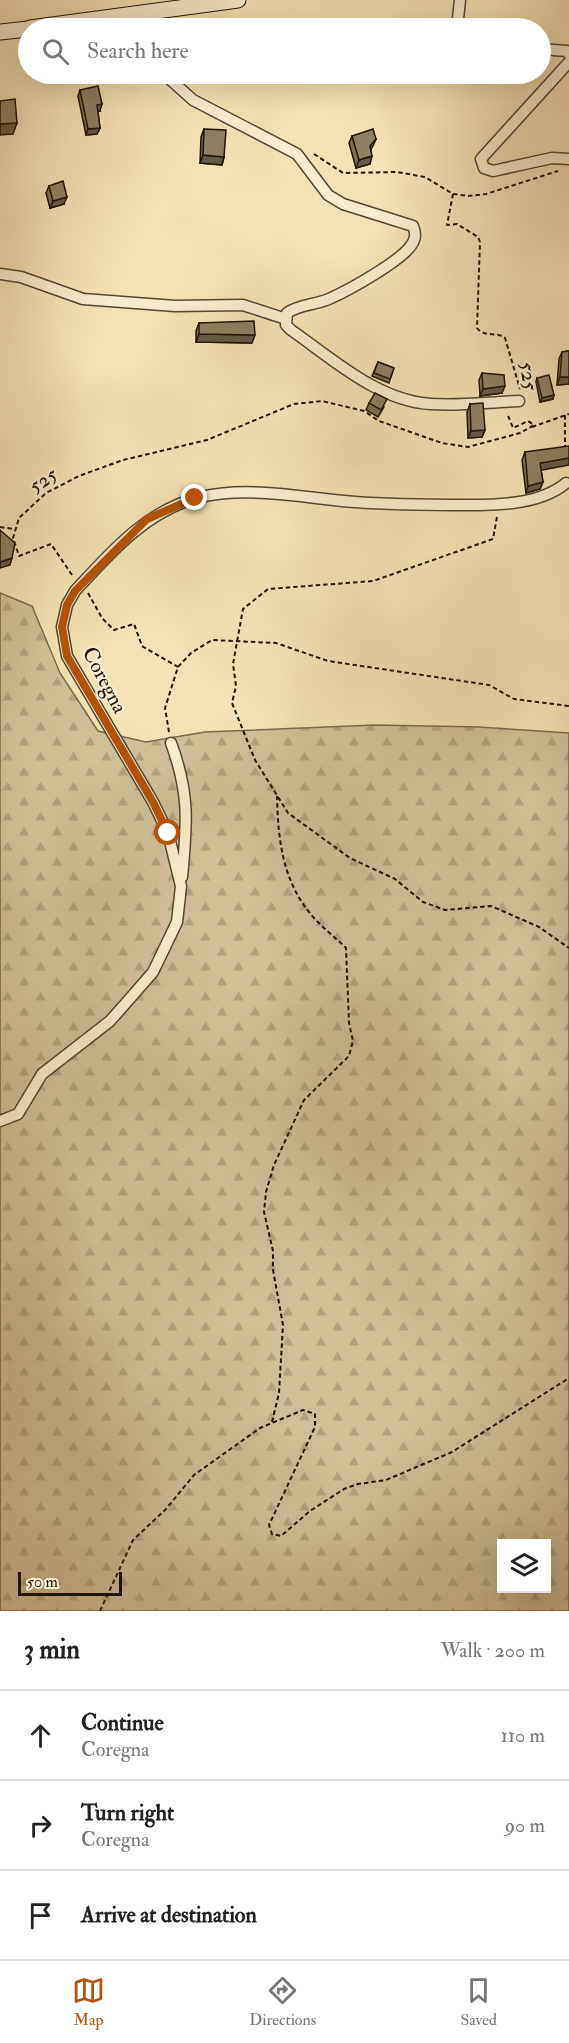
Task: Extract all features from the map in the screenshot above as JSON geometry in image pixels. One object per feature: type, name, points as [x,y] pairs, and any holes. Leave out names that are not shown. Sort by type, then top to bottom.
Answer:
[{"type":"main road","points":[[160,18],[238,0]]},
{"type":"main road","points":[[0,32],[18,30]]},
{"type":"street","points":[[458,18],[460,0]]},
{"type":"street","points":[[551,51],[569,54]]},
{"type":"street","points":[[551,75],[569,54]]},
{"type":"street","points":[[175,84],[193,100],[297,154],[328,195],[343,204],[413,226],[415,238],[409,249],[369,278],[329,299],[293,309],[285,319]]},
{"type":"street","points":[[544,84],[481,159],[484,168],[493,171],[552,158],[569,159]]},
{"type":"street","points":[[0,274],[21,277],[83,299],[175,306],[243,305],[285,319],[291,330],[373,386],[402,399],[429,404],[464,405],[519,401]]},
{"type":"street","name":"Coregna","points":[[0,1121],[22,1109],[44,1072],[110,1021],[153,972],[177,922],[181,886],[168,833],[153,802],[67,656],[62,627],[67,605],[81,585],[147,519],[195,498],[245,492],[290,494],[357,502],[499,504],[539,496],[566,483]]},
{"type":"street","points":[[171,743],[179,766],[188,814],[181,886]]},
{"type":"path","points":[[305,149],[343,172],[397,172],[425,177],[453,194],[468,196],[486,194],[559,170]]},
{"type":"path","name":"525","points":[[15,529],[19,518],[46,493],[79,476],[123,460],[207,440],[294,404],[322,400],[364,411],[379,421],[431,439],[468,447],[520,433],[532,427],[532,421],[511,426],[507,412],[519,401],[519,384],[505,338],[502,335],[484,333],[477,328],[480,242],[478,237],[457,224],[447,225],[453,194]]},
{"type":"path","points":[[532,427],[569,414]]},
{"type":"path","points":[[565,415],[565,453]]},
{"type":"path","points":[[499,504],[493,539],[373,581],[268,589],[243,609],[233,664],[236,686],[232,703],[255,760],[288,813],[303,824],[350,858],[395,879],[423,902],[445,910],[491,906],[539,927],[569,948]]},
{"type":"path","points":[[0,526],[15,529],[13,538],[19,556],[51,544],[102,618],[114,630],[134,624],[142,646],[178,667]]},
{"type":"path","points":[[171,743],[165,708],[170,687],[178,667],[191,653],[212,640],[276,643],[328,661],[489,685],[514,699],[569,706]]},
{"type":"path","points":[[272,1422],[279,1393],[283,1325],[273,1270],[273,1251],[264,1212],[266,1192],[274,1165],[304,1100],[349,1056],[353,1041],[349,1023],[346,948],[315,920],[288,878],[279,844],[277,793]]},
{"type":"path","points":[[100,1611],[133,1540],[166,1509],[194,1474],[272,1422],[303,1410],[312,1412],[316,1423],[268,1525],[272,1534],[279,1536],[286,1533],[310,1511],[344,1489],[358,1484],[386,1480],[453,1452],[569,1378]]},
{"type":"green space","points":[[0,593],[32,606],[60,673],[98,731],[146,742],[205,732],[375,725],[479,727],[569,733],[569,1611],[0,1611]]},
{"type":"building","points":[[98,86],[102,104],[97,105],[100,128],[88,129],[80,90]]},
{"type":"building","points":[[15,99],[17,123],[0,124],[0,101]]},
{"type":"building","points":[[204,129],[226,130],[224,157],[203,155]]},
{"type":"building","points":[[373,129],[376,139],[370,146],[372,156],[359,160],[352,136]]},
{"type":"building","points":[[63,181],[67,197],[53,201],[49,186]]},
{"type":"building","points":[[254,321],[255,335],[199,334],[199,323]]},
{"type":"building","points":[[569,351],[569,377],[560,377],[562,352]]},
{"type":"building","points":[[378,362],[394,368],[390,379],[374,373]]},
{"type":"building","points":[[482,373],[504,375],[505,386],[483,389]]},
{"type":"building","points":[[549,375],[554,395],[542,398],[537,378]]},
{"type":"building","points":[[375,393],[387,399],[381,410],[369,403]]},
{"type":"building","points":[[483,403],[485,430],[471,431],[470,404]]},
{"type":"building","points":[[569,446],[569,458],[540,463],[543,482],[528,486],[525,452]]},
{"type":"building","points":[[0,530],[15,543],[12,558],[0,562]]},
{"type":"route","points":[[168,833],[153,802],[67,656],[62,627],[67,605],[75,591],[147,519],[195,498]]}]
